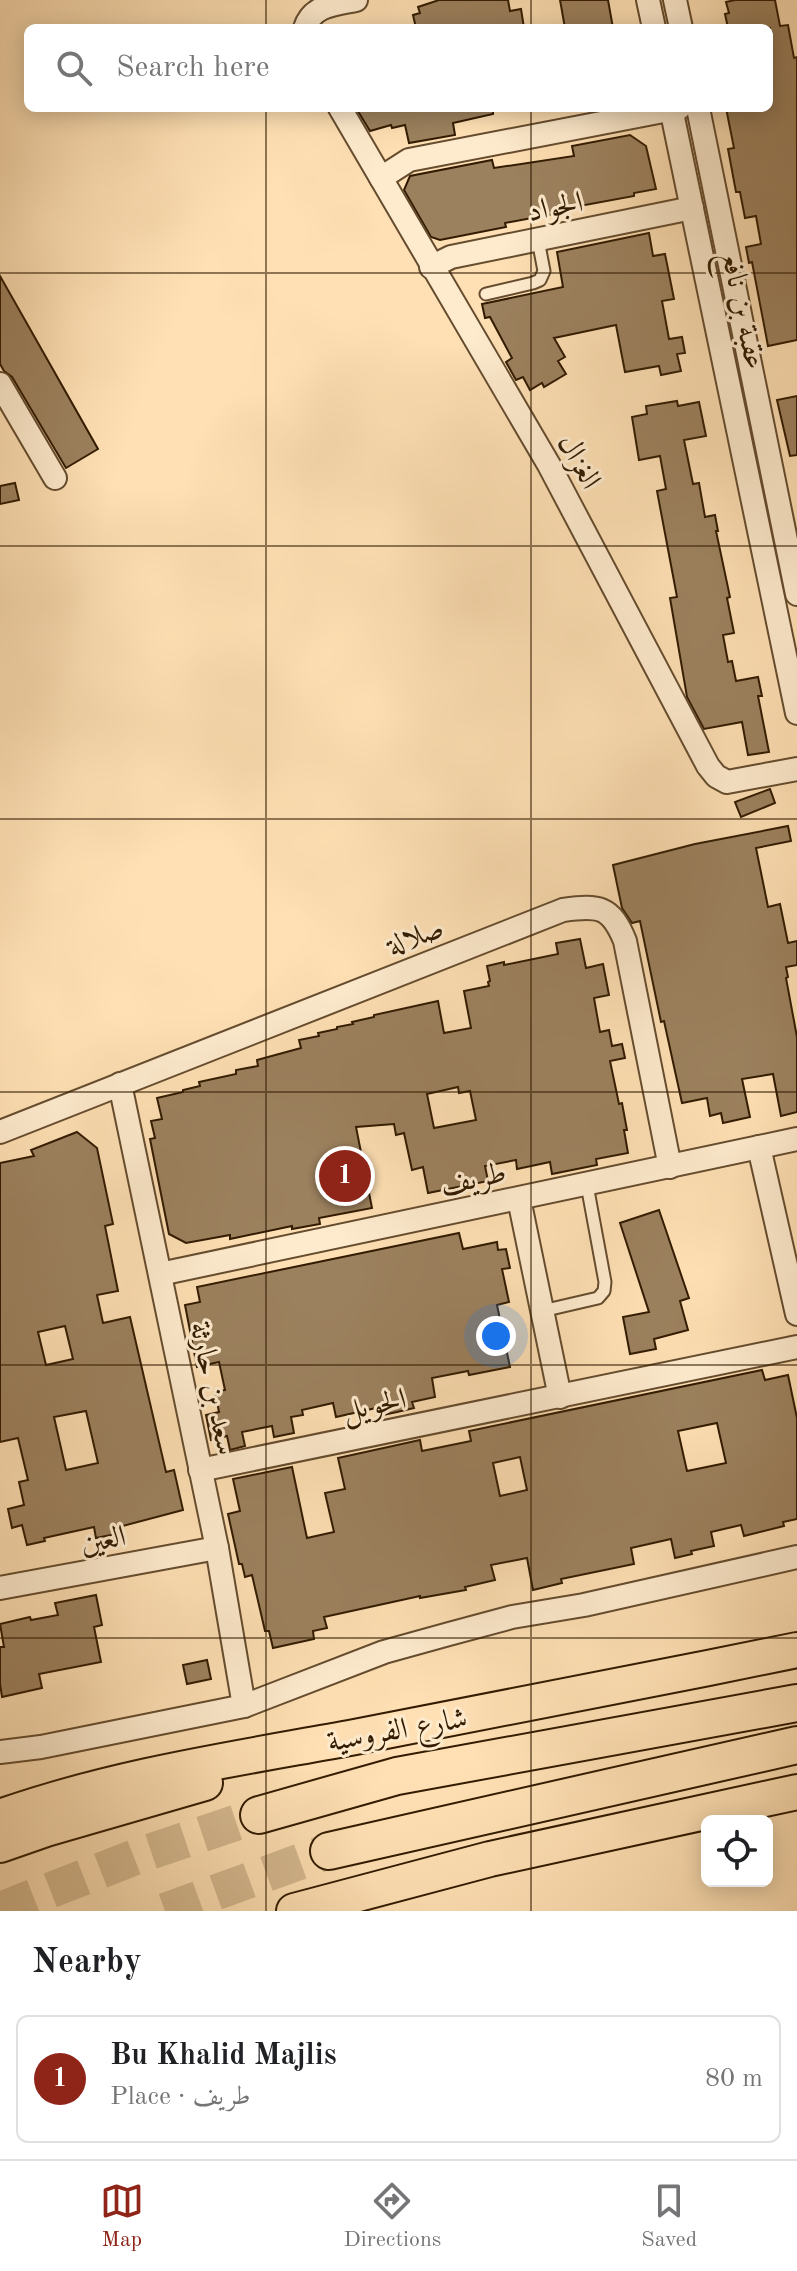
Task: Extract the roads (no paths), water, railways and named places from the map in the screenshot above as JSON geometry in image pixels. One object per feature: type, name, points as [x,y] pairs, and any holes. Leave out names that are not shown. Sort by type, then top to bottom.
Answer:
[{"type":"highway","name":"شارع الفروسية","points":[[259,1815],[397,1776],[797,1703]]},
{"type":"highway","points":[[329,1851],[797,1745]]},
{"type":"main road","name":"شارع الفروسية","points":[[0,1817],[89,1789],[151,1774],[797,1650]]},
{"type":"main road","points":[[0,1845],[212,1781],[331,1741]]},
{"type":"main road","points":[[294,1911],[490,1859],[797,1792]]},
{"type":"street","points":[[306,24],[321,7],[356,0]]},
{"type":"street","points":[[648,0],[653,24]]},
{"type":"street","points":[[675,0],[680,24]]},
{"type":"street","name":"الغزال","points":[[342,112],[549,465],[708,766],[716,776],[727,782],[797,769]]},
{"type":"street","points":[[381,178],[409,160],[658,112]]},
{"type":"street","name":"عقبة بن نافع","points":[[675,112],[692,208],[789,632],[797,713]]},
{"type":"street","name":"عقبة بن نافع","points":[[699,112],[797,594]]},
{"type":"street","name":"الجواد","points":[[431,267],[451,257],[692,208]]},
{"type":"street","points":[[0,384],[10,423],[55,478]]},
{"type":"street","name":"صلالة","points":[[0,1132],[563,910],[586,907],[602,910],[616,919],[625,941],[670,1167]]},
{"type":"street","name":"سعد بن حارثة","points":[[120,1084],[217,1548],[244,1706]]},
{"type":"street","name":"طريف","points":[[160,1274],[797,1139]]},
{"type":"street","points":[[759,1147],[797,1314]]},
{"type":"street","points":[[519,1199],[560,1397]]},
{"type":"street","name":"الحويل","points":[[200,1470],[797,1347]]},
{"type":"street","name":"العين","points":[[1,1583],[217,1548]]},
{"type":"street","points":[[0,1752],[56,1745],[244,1706],[384,1652],[512,1617],[584,1605],[797,1557]]},
{"type":"lane","points":[[486,294],[540,280],[544,271],[538,240]]},
{"type":"lane","points":[[542,1311],[598,1298],[604,1291],[605,1282],[587,1185]]},
{"type":"tunnel","points":[[0,1910],[143,1854],[259,1815]]},
{"type":"tunnel","points":[[165,1911],[329,1851]]},
{"type":"place","name":"Bu Khalid Majlis","points":[[345,1176]]}]
